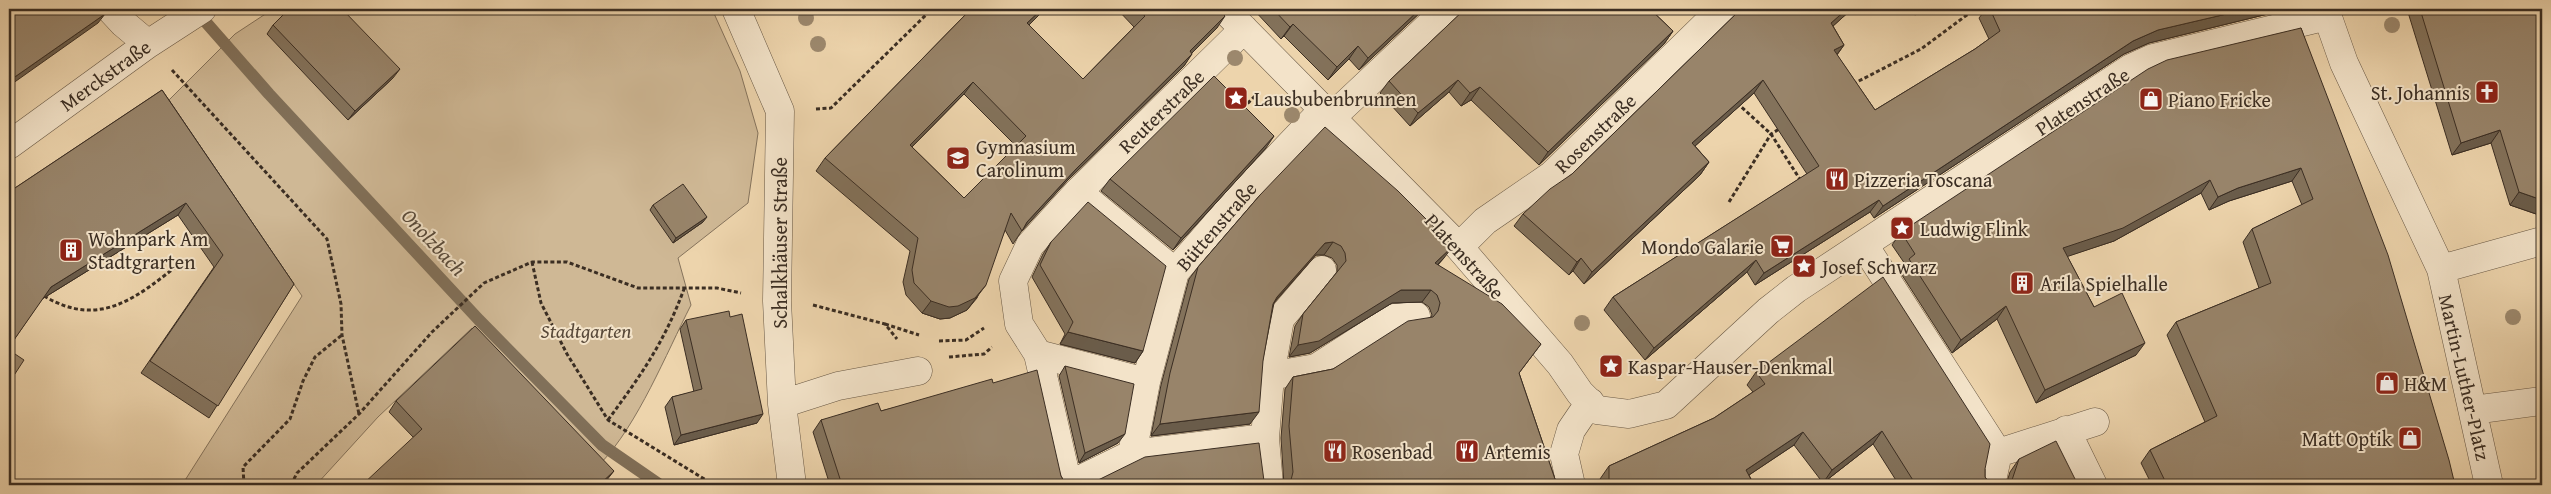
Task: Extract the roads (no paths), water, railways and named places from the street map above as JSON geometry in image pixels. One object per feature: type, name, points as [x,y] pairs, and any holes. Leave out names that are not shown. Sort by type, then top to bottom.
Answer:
[{"type":"street","points":[[110,9],[123,24],[156,38]]},
{"type":"street","name":"Merckstraße","points":[[9,145],[156,38],[202,9]]},
{"type":"street","name":"Schalkhäuser Straße","points":[[736,9],[780,110],[777,302],[788,484]]},
{"type":"street","points":[[1224,9],[1328,113]]},
{"type":"street","name":"Büttenstraße","points":[[1132,454],[1146,382],[1175,272],[1240,197],[1328,113],[1447,9]]},
{"type":"street","name":"Rosenstraße","points":[[1459,247],[1485,221],[1552,175],[1722,9]]},
{"type":"street","name":"Platenstraße","points":[[1328,113],[1459,247],[1560,364],[1580,393],[1598,410],[1630,414],[1666,405],[1768,311],[1796,288],[2131,68],[2153,58],[2326,13]]},
{"type":"street","name":"Martin-Luther-Platz","points":[[2326,13],[2344,63],[2441,268],[2489,485]]},
{"type":"street","name":"Reuterstraße","points":[[1244,29],[1078,192],[1030,246],[1013,281],[1019,324],[1038,354],[1068,485],[1132,454],[1265,438]]},
{"type":"street","points":[[1078,192],[1175,272]]},
{"type":"street","name":"Martin-Luther-Platz","points":[[2441,268],[2542,241]]},
{"type":"street","points":[[1864,245],[1998,453],[1991,485]]},
{"type":"street","points":[[1269,485],[1265,438],[1270,376],[1280,319],[1322,270]]},
{"type":"street","points":[[1270,376],[1316,368],[1394,318],[1416,316]]},
{"type":"street","points":[[1038,354],[1146,382]]},
{"type":"street","points":[[782,404],[838,386],[918,371]]},
{"type":"street","points":[[2473,410],[2542,401]]},
{"type":"street","points":[[1570,485],[1564,454],[1571,430],[1590,402]]},
{"type":"street","points":[[1998,453],[2095,422]]},
{"type":"street","points":[[2066,430],[2092,485]]},
{"type":"waterway","name":"Onolzbach","points":[[196,11],[269,94],[479,320],[602,445],[660,485]]},
{"type":"place","name":"St. Johannis","points":[[2487,92]]},
{"type":"place","name":"Lausbubenbrunnen","points":[[1236,98]]},
{"type":"place","name":"Piano Fricke","points":[[2151,99]]},
{"type":"place","name":"Gymnasium Carolinum","points":[[958,158]]},
{"type":"place","name":"Pizzeria Toscana","points":[[1837,179]]},
{"type":"place","name":"Ludwig Flink","points":[[1902,228]]},
{"type":"place","name":"Mondo Galarie","points":[[1782,246]]},
{"type":"place","name":"Wohnpark Am Stadtgrarten","points":[[71,250]]},
{"type":"place","name":"Josef Schwarz","points":[[1804,266]]},
{"type":"place","name":"Arila Spielhalle","points":[[2022,283]]},
{"type":"place","name":"Kaspar-Hauser-Denkmal","points":[[1611,366]]},
{"type":"place","name":"H&M","points":[[2387,383]]},
{"type":"place","name":"Matt Optik","points":[[2410,438]]},
{"type":"place","name":"Rosenbad","points":[[1335,451]]},
{"type":"place","name":"Artemis","points":[[1467,451]]},
{"type":"park label","name":"Stadtgarten","points":[[586,330]]}]
